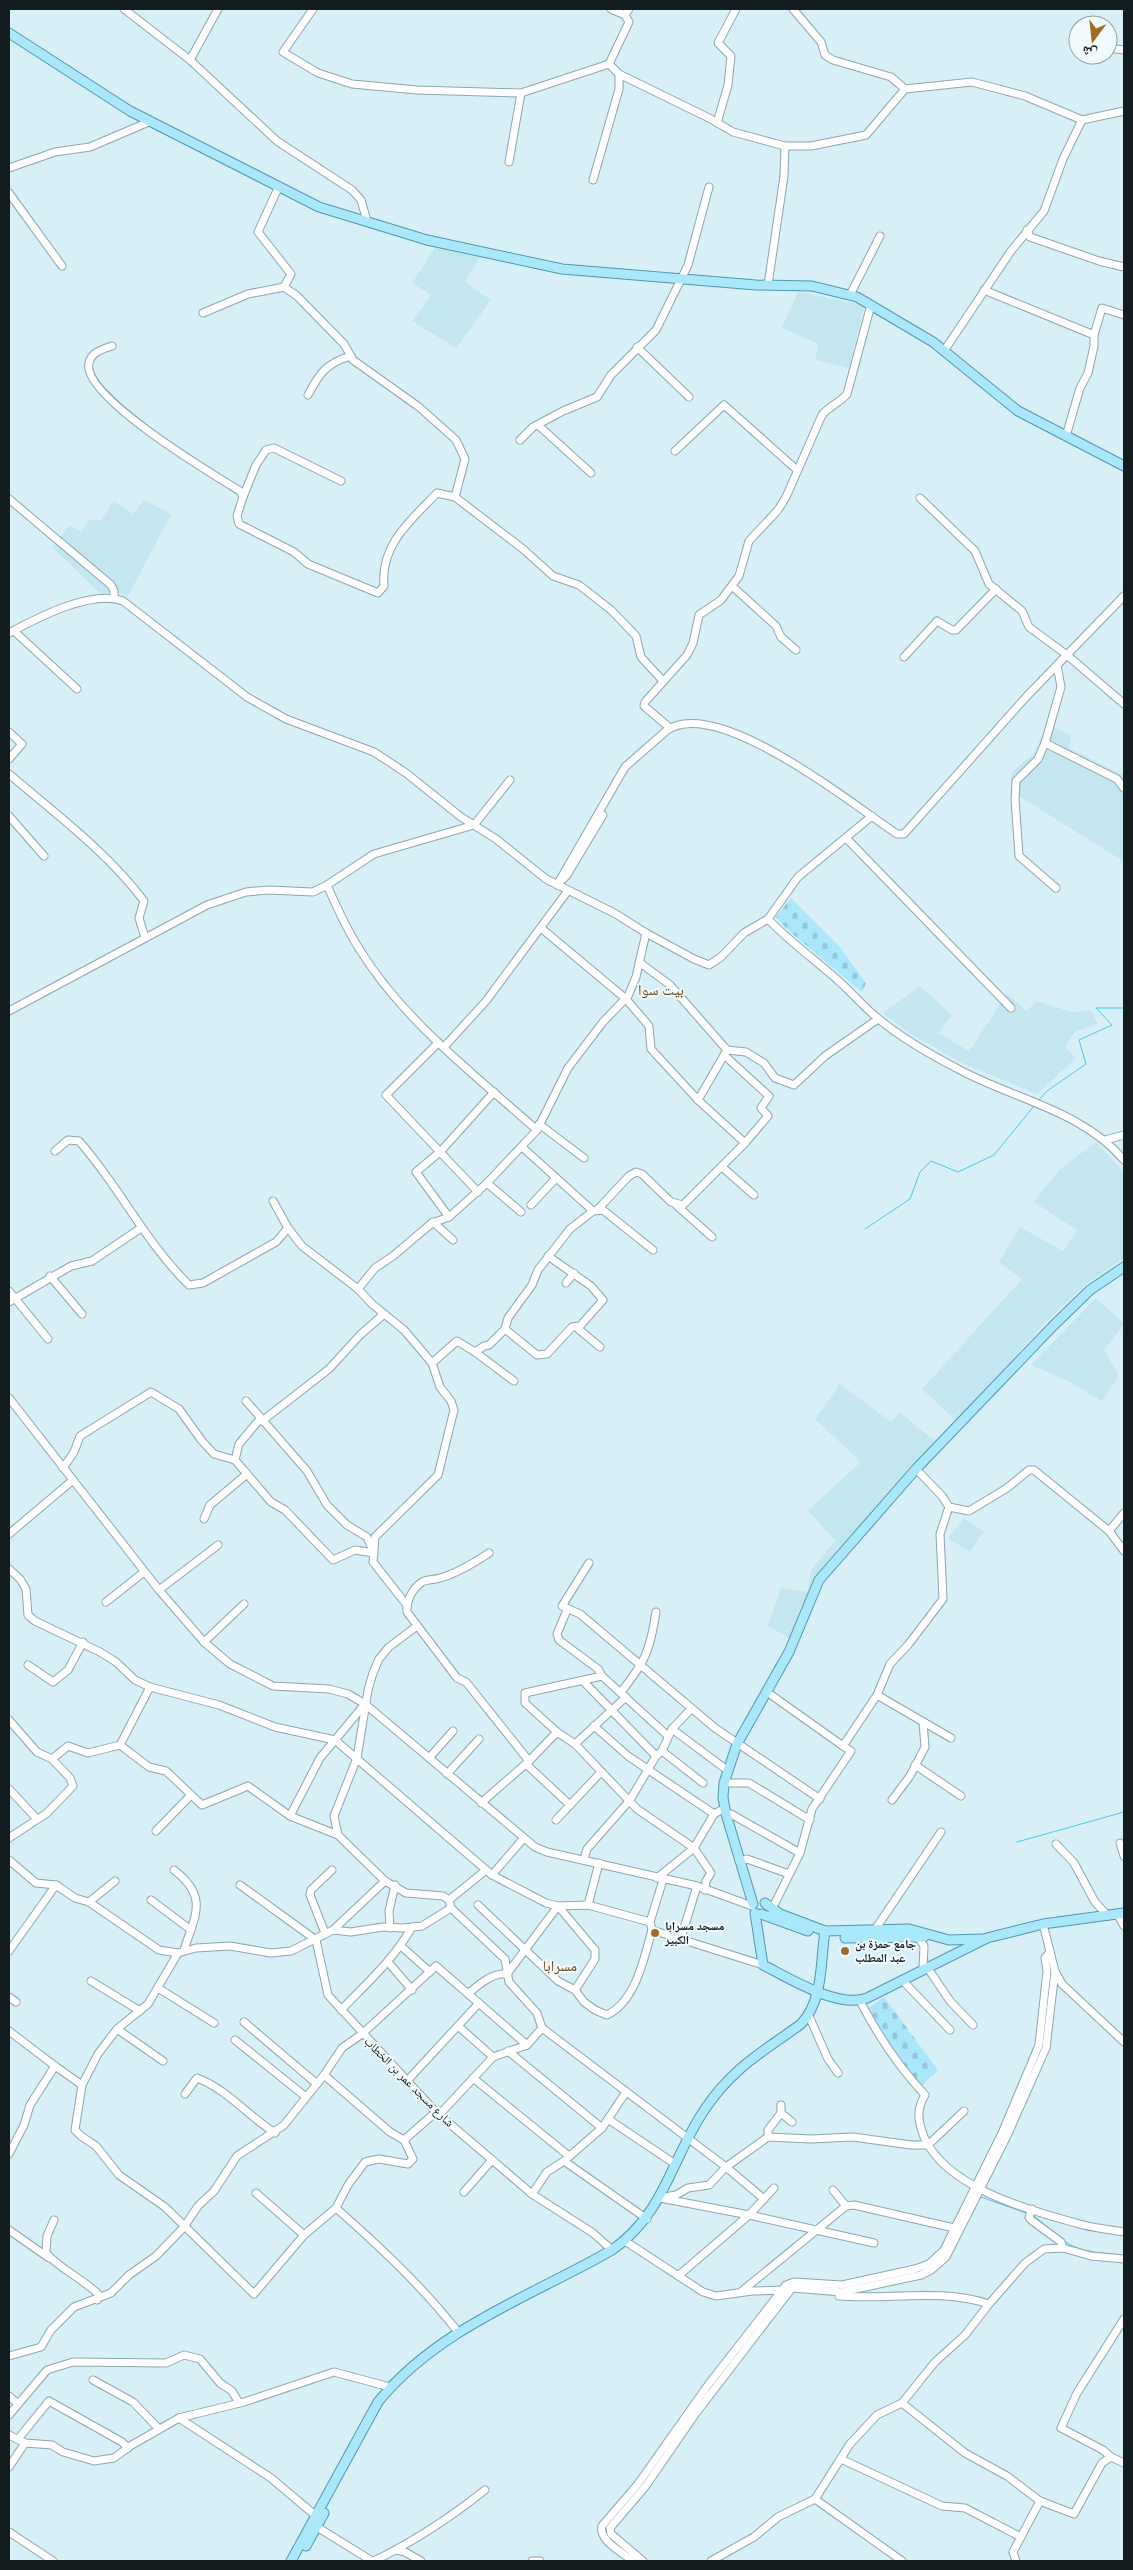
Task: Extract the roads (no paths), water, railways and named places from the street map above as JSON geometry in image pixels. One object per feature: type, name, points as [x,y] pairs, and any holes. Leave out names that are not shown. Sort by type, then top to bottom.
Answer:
[{"type":"main road","points":[[9,33],[130,111],[319,207],[367,222],[427,240],[562,269],[768,285],[812,286],[850,295],[871,305],[933,342],[1018,411],[1124,466]]},
{"type":"main road","points":[[987,1938],[860,2001],[851,2001],[818,1992],[763,1965],[755,1909],[725,1811],[724,1783],[737,1744],[789,1652],[819,1580],[827,1569],[916,1469],[1059,1320],[1090,1290],[1124,1267]]},
{"type":"main road","points":[[755,1909],[759,1900],[824,1934],[910,1929],[934,1937]]},
{"type":"main road","points":[[755,1909],[824,1934],[934,1937],[962,1940],[987,1938],[1043,1924],[1116,1914]]},
{"type":"main road","points":[[291,2561],[378,2402],[390,2386],[418,2360],[458,2332],[578,2270],[612,2250],[625,2241],[647,2219],[660,2198],[687,2137],[720,2089],[738,2068],[802,2024],[809,2016],[818,1992],[824,1934]]},
{"type":"main road","points":[[297,2561],[380,2408],[398,2388],[443,2348],[569,2278],[578,2270]]},
{"type":"street","points":[[124,9],[190,60],[277,141],[352,190],[361,200],[367,222]]},
{"type":"street","points":[[190,60],[218,9]]},
{"type":"street","points":[[313,9],[282,52],[318,74],[352,84],[417,90],[521,93],[609,64],[629,22],[627,12],[611,9]]},
{"type":"street","points":[[717,123],[728,85],[731,56],[718,43],[736,9]]},
{"type":"street","points":[[793,9],[821,42],[825,55],[833,60],[891,77],[905,89]]},
{"type":"street","points":[[609,64],[619,74],[733,132],[785,146],[811,146],[866,135],[905,89],[972,82],[1026,96],[1082,120],[1124,111]]},
{"type":"street","points":[[592,180],[619,89],[619,74]]},
{"type":"street","points":[[509,162],[521,93]]},
{"type":"street","points":[[944,351],[984,290],[1027,230],[1044,211],[1063,159],[1082,120]]},
{"type":"street","points":[[9,168],[55,152],[90,147],[151,121]]},
{"type":"street","points":[[768,285],[784,176],[785,146]]},
{"type":"street","points":[[280,186],[258,232],[291,274],[284,287]]},
{"type":"street","points":[[520,440],[538,425],[597,397],[610,376],[656,330],[688,265],[709,187]]},
{"type":"street","points":[[9,193],[62,266]]},
{"type":"street","points":[[1027,230],[1030,237],[1099,261],[1124,267]]},
{"type":"street","points":[[850,295],[880,236]]},
{"type":"street","points":[[203,313],[248,294],[284,287],[297,296],[344,344],[350,356],[419,407],[456,440],[464,459],[455,497]]},
{"type":"street","points":[[984,290],[1094,335]]},
{"type":"street","points":[[670,728],[644,706],[645,702],[688,655],[693,643],[699,615],[721,600],[732,586],[743,569],[752,536],[778,510],[786,497],[822,415],[828,408],[843,400],[847,394],[871,305]]},
{"type":"street","points":[[1066,436],[1080,388],[1088,374],[1094,346],[1094,335],[1102,308],[1124,315]]},
{"type":"street","points":[[112,346],[97,351],[89,362],[89,372],[115,406],[185,457],[240,491],[243,497]]},
{"type":"street","points":[[637,347],[689,397]]},
{"type":"street","points":[[308,395],[318,376],[334,360],[350,356]]},
{"type":"street","points":[[675,451],[724,405],[797,470]]},
{"type":"street","points":[[538,425],[590,473]]},
{"type":"street","points":[[342,481],[274,448],[266,450],[256,465],[243,497],[237,516],[239,524],[294,552],[308,564],[378,593],[384,586],[383,570],[391,548],[403,528],[437,493],[455,497],[523,549],[553,576],[579,586],[611,610],[636,636],[641,657],[664,681]]},
{"type":"street","points":[[920,498],[975,551],[989,584],[1022,611],[1029,627],[1066,655],[1124,704]]},
{"type":"street","points":[[9,499],[111,584],[114,597]]},
{"type":"street","points":[[732,586],[776,626],[781,638],[796,650]]},
{"type":"street","points":[[904,657],[937,621],[952,630],[956,630],[996,589]]},
{"type":"street","points":[[557,885],[567,875],[612,802],[617,783],[630,762],[670,728],[680,723],[692,722],[752,739],[827,785],[897,834],[904,834],[1056,665],[1124,596]]},
{"type":"street","points":[[77,689],[11,632],[43,615],[78,604],[114,597],[123,600],[247,697],[286,719],[321,734],[360,745],[374,752],[406,773],[460,818],[496,839],[541,876],[567,892],[616,914],[694,959],[710,965],[722,957],[744,934],[768,918],[798,877],[847,839],[872,816]]},
{"type":"street","points":[[1056,665],[1061,687],[1045,744],[1038,758],[1016,781],[1016,848],[1019,856],[1056,888]]},
{"type":"street","points":[[9,732],[22,744],[9,759]]},
{"type":"street","points":[[1045,744],[1117,779],[1124,788]]},
{"type":"street","points":[[9,774],[65,820],[126,878],[144,901],[139,918],[145,938]]},
{"type":"street","points":[[9,1011],[193,911],[235,895],[264,890],[313,892],[374,854],[474,825],[510,780]]},
{"type":"street","points":[[9,816],[44,856]]},
{"type":"street","points":[[847,839],[1011,1008]]},
{"type":"street","points":[[327,885],[341,918],[364,957],[397,997],[441,1045],[494,1092],[538,1127],[584,1158]]},
{"type":"street","points":[[478,1192],[386,1095],[486,1001],[567,892]]},
{"type":"street","points":[[768,918],[782,935],[839,980],[878,1018],[908,1040],[959,1070],[1058,1112],[1105,1140],[1124,1160]]},
{"type":"street","points":[[541,928],[626,999],[649,1026],[652,1049],[698,1100],[745,1143]]},
{"type":"street","points":[[358,1289],[374,1268],[393,1256],[433,1222],[448,1217],[478,1192],[522,1148],[538,1127],[568,1068],[603,1022],[626,999],[634,983],[646,933]]},
{"type":"street","points":[[639,962],[670,985],[726,1053],[769,1096],[761,1108],[768,1116],[745,1143],[687,1203],[676,1205]]},
{"type":"street","points":[[726,1053],[746,1052],[764,1063],[775,1078],[794,1085],[825,1056],[878,1018]]},
{"type":"street","points":[[698,1100],[726,1053]]},
{"type":"street","points":[[448,1217],[416,1172],[441,1151],[494,1092]]},
{"type":"street","points":[[1105,1140],[1124,1135]]},
{"type":"street","points":[[55,1151],[68,1140],[79,1141],[109,1180],[160,1255],[189,1285],[203,1283],[276,1242],[288,1228]]},
{"type":"street","points":[[522,1148],[596,1210],[603,1210],[653,1250]]},
{"type":"street","points":[[722,1167],[754,1195]]},
{"type":"street","points":[[475,1352],[489,1345],[505,1329],[508,1318],[524,1299],[538,1270],[570,1229],[596,1210],[629,1176],[636,1172],[642,1174],[712,1237]]},
{"type":"street","points":[[531,1205],[556,1178]]},
{"type":"street","points":[[487,1183],[520,1212]]},
{"type":"street","points":[[273,1201],[288,1228],[302,1246],[358,1289],[404,1330],[432,1363],[440,1387],[451,1401],[454,1410],[438,1475],[376,1537],[373,1562],[406,1604],[407,1612],[457,1678],[466,1682],[527,1763],[570,1805]]},
{"type":"street","points":[[433,1222],[453,1240]]},
{"type":"street","points":[[12,1300],[50,1276],[71,1266],[92,1261],[141,1228]]},
{"type":"street","points":[[505,1329],[537,1355],[547,1354],[572,1327],[580,1326],[603,1300],[591,1286],[548,1256]]},
{"type":"street","points":[[566,1283],[574,1273]]},
{"type":"street","points":[[50,1276],[82,1314]]},
{"type":"street","points":[[9,1291],[12,1300],[48,1339]]},
{"type":"street","points":[[234,1460],[239,1444],[261,1420],[329,1369],[360,1335],[384,1314]]},
{"type":"street","points":[[576,1327],[600,1347]]},
{"type":"street","points":[[432,1363],[457,1342],[475,1352],[514,1381]]},
{"type":"street","points":[[63,1468],[74,1452],[80,1436],[151,1392],[179,1409],[214,1454],[234,1460],[271,1502],[285,1510],[333,1560],[354,1550],[374,1553]]},
{"type":"street","points":[[9,1398],[144,1572],[204,1642],[230,1664],[273,1686],[329,1690],[348,1694],[365,1704],[523,1839],[547,1852],[697,1886],[755,1909]]},
{"type":"street","points":[[246,1401],[307,1472],[327,1505],[346,1525],[367,1537],[374,1553]]},
{"type":"street","points":[[916,1469],[949,1506],[969,1511],[1007,1488],[1029,1470],[1034,1470],[1109,1531],[1124,1551]]},
{"type":"street","points":[[204,1519],[210,1505],[247,1474]]},
{"type":"street","points":[[9,1534],[73,1480]]},
{"type":"street","points":[[842,1746],[876,1695],[890,1664],[908,1646],[943,1599],[940,1534],[949,1506]]},
{"type":"street","points":[[1109,1531],[1124,1513]]},
{"type":"street","points":[[159,1590],[218,1545]]},
{"type":"street","points":[[406,1604],[413,1590],[423,1581],[439,1579],[469,1567],[489,1553]]},
{"type":"street","points":[[589,1563],[562,1603],[562,1606],[568,1610],[574,1609],[691,1709],[737,1744],[820,1799]]},
{"type":"street","points":[[9,1569],[20,1579],[26,1589],[28,1615],[35,1621],[83,1642],[116,1662],[135,1680],[150,1687],[218,1705],[275,1727],[335,1740],[489,1872],[546,1903],[558,1906],[588,1905],[650,1922]]},
{"type":"street","points":[[106,1602],[144,1572]]},
{"type":"street","points":[[204,1642],[244,1604]]},
{"type":"street","points":[[568,1610],[557,1634],[559,1640],[598,1669],[602,1676],[668,1736]]},
{"type":"street","points":[[575,1744],[611,1710],[642,1666],[652,1642],[656,1612]]},
{"type":"street","points":[[338,1835],[334,1816],[357,1758],[365,1704],[373,1673],[379,1659],[389,1647],[417,1626]]},
{"type":"street","points":[[28,1665],[53,1682],[68,1670],[83,1642]]},
{"type":"street","points":[[602,1676],[525,1692],[525,1703],[556,1732],[575,1744],[637,1809],[694,1848],[711,1873],[706,1881],[705,1890]]},
{"type":"street","points":[[583,1681],[611,1710],[659,1753],[704,1783]]},
{"type":"street","points":[[52,1758],[68,1746],[88,1753],[120,1745],[150,1687]]},
{"type":"street","points":[[767,1692],[851,1752],[812,1809],[800,1853],[768,1906]]},
{"type":"street","points":[[876,1695],[951,1738]]},
{"type":"street","points":[[290,1816],[320,1758],[365,1704]]},
{"type":"street","points":[[584,1859],[587,1849],[630,1800],[672,1729],[691,1709]]},
{"type":"street","points":[[9,1720],[38,1752],[52,1758],[70,1778],[73,1786],[47,1813],[9,1838]]},
{"type":"street","points":[[892,1800],[925,1747],[923,1722]]},
{"type":"street","points":[[594,1726],[647,1770],[714,1814]]},
{"type":"street","points":[[672,1729],[727,1770]]},
{"type":"street","points":[[429,1758],[453,1731]]},
{"type":"street","points":[[481,1803],[527,1763],[556,1732]]},
{"type":"street","points":[[448,1774],[479,1739]]},
{"type":"street","points":[[120,1745],[148,1767],[166,1771],[202,1805],[206,1805],[248,1786],[290,1816],[338,1835],[385,1881],[406,1893],[443,1896],[505,1959],[509,1982],[537,2014],[542,2028],[726,2167],[764,2199]]},
{"type":"street","points":[[915,1765],[961,1796]]},
{"type":"street","points":[[556,1820],[601,1772]]},
{"type":"street","points":[[724,1783],[749,1783],[810,1820]]},
{"type":"street","points":[[9,1789],[37,1819]]},
{"type":"street","points":[[156,1831],[191,1794]]},
{"type":"street","points":[[478,1905],[558,1981],[575,1990],[584,2002],[595,2010],[607,2015],[617,2010],[639,1974],[652,1930],[650,1922],[660,1879],[694,1848],[714,1814],[725,1811],[800,1853]]},
{"type":"street","points":[[874,1930],[941,1832]]},
{"type":"street","points":[[333,1930],[351,1932],[422,1926],[489,1872],[523,1839]]},
{"type":"street","points":[[1120,1843],[1124,1856]]},
{"type":"street","points":[[1056,1844],[1074,1863],[1095,1902],[1116,1914],[1124,1926]]},
{"type":"street","points":[[739,1861],[747,1859],[789,1874]]},
{"type":"street","points":[[9,1860],[36,1883],[56,1886],[75,1898],[89,1902],[159,1950],[181,1952],[230,1946],[271,1953],[291,1951],[333,1930],[385,1881]]},
{"type":"street","points":[[588,1905],[599,1863]]},
{"type":"street","points":[[174,1870],[183,1877],[197,1895],[198,1903],[190,1930],[181,1952],[158,1988],[140,2011],[117,2029],[98,2054],[82,2085],[75,2130],[96,2146],[119,2175],[165,2207],[254,2294],[304,2235],[336,2208],[348,2185],[365,2162],[379,2159],[407,2164],[413,2159],[404,2140],[390,2132],[324,2075]]},
{"type":"street","points":[[325,1933],[310,1895],[312,1890],[332,1870]]},
{"type":"street","points":[[89,1902],[115,1881]]},
{"type":"street","points":[[240,1885],[316,1940]]},
{"type":"street","points":[[390,1928],[389,1911],[395,1885]]},
{"type":"street","points":[[9,1951],[56,1886]]},
{"type":"street","points":[[681,1938],[697,1886]]},
{"type":"street","points":[[151,1900],[190,1930]]},
{"type":"street","points":[[507,1974],[558,1906]]},
{"type":"street","points":[[558,1906],[595,1950],[595,1959],[575,1990]]},
{"type":"street","points":[[1043,1924],[1055,1971],[1062,1984],[1124,2042]]},
{"type":"street","points":[[340,2010],[402,1946],[412,1927]]},
{"type":"street","points":[[652,1930],[763,1965]]},
{"type":"street","points":[[918,1937],[924,1946],[925,1968],[950,2001],[973,2025]]},
{"type":"street","name":"شارع مسجد عمر بن الخطاب","points":[[316,1940],[328,1995],[437,2113],[532,2194],[594,2233],[612,2250]]},
{"type":"street","points":[[402,1946],[430,1972]]},
{"type":"street","points":[[633,2561],[604,2537],[601,2531],[602,2526],[638,2484],[786,2291],[795,2287],[842,2292],[926,2273],[942,2262],[951,2251],[1039,2044],[1047,1971],[1045,1958],[1050,1952]]},
{"type":"street","points":[[388,1962],[412,1990]]},
{"type":"street","points":[[9,2356],[41,2347],[51,2330],[74,2307],[111,2294],[129,2275],[156,2256],[184,2227],[198,2206],[214,2191],[236,2156],[275,2133],[284,2125],[324,2075],[342,2048],[362,2034],[436,1966],[528,2044]]},
{"type":"street","points":[[786,2291],[786,2285],[794,2282],[842,2285],[922,2267],[934,2260],[944,2250],[954,2228],[1007,2136],[1046,2048],[1055,1971]]},
{"type":"street","points":[[468,1994],[488,1979],[502,1973],[507,1974]]},
{"type":"street","points":[[902,1980],[950,2030]]},
{"type":"street","points":[[91,1981],[140,2011]]},
{"type":"street","points":[[158,1988],[214,2024]]},
{"type":"street","points":[[9,1997],[16,2002]]},
{"type":"street","points":[[860,2001],[876,2033],[904,2072],[925,2095],[918,2113],[919,2122],[928,2145],[952,2173],[977,2187],[1032,2210],[1077,2224],[1124,2232]]},
{"type":"street","points":[[407,2081],[479,2003]]},
{"type":"street","points":[[809,2016],[826,2050],[828,2059],[838,2073]]},
{"type":"street","points":[[244,2022],[317,2084]]},
{"type":"street","points":[[458,2026],[493,2057]]},
{"type":"street","points":[[404,2140],[437,2113],[493,2057],[528,2044],[542,2028]]},
{"type":"street","points":[[117,2029],[163,2061]]},
{"type":"street","points":[[9,2030],[82,2085]]},
{"type":"street","points":[[236,2040],[306,2097]]},
{"type":"street","points":[[508,2052],[602,2128]]},
{"type":"street","points":[[9,2154],[12,2142],[24,2125],[30,2105],[55,2066]]},
{"type":"street","points":[[185,2094],[197,2078],[208,2082],[275,2133]]},
{"type":"street","points":[[473,2078],[566,2158],[647,2219]]},
{"type":"street","points":[[532,2194],[547,2172],[602,2128],[626,2092]]},
{"type":"street","points":[[768,2137],[768,2130],[781,2110],[792,2122]]},
{"type":"street","points":[[660,2198],[676,2195],[688,2188],[709,2185],[726,2167],[768,2137],[810,2139],[853,2137],[911,2145],[928,2145],[964,2111]]},
{"type":"street","points":[[608,2119],[674,2164]]},
{"type":"street","points":[[464,2192],[492,2160]]},
{"type":"street","points":[[678,2276],[749,2215],[774,2188]]},
{"type":"street","points":[[833,2190],[846,2206]]},
{"type":"street","points":[[256,2193],[304,2235]]},
{"type":"street","points":[[660,2198],[749,2215],[874,2243]]},
{"type":"street","points":[[742,2292],[846,2206],[854,2204],[954,2228]]},
{"type":"street","points":[[336,2208],[401,2267],[434,2301],[458,2332]]},
{"type":"street","points":[[1032,2210],[1029,2217],[1031,2220],[1061,2242],[1063,2248]]},
{"type":"street","points":[[54,2220],[47,2236],[46,2253],[90,2285],[98,2294],[97,2300]]},
{"type":"street","points":[[9,2230],[44,2256],[52,2259]]},
{"type":"street","points":[[625,2241],[703,2292],[716,2296],[742,2292],[786,2291],[857,2297],[954,2295],[989,2304]]},
{"type":"street","points":[[711,2561],[754,2538],[778,2516],[815,2499],[850,2444],[877,2415],[902,2403],[935,2362],[965,2335],[1025,2263],[1044,2248],[1063,2248],[1092,2256],[1124,2259]]},
{"type":"street","points":[[1124,2318],[1077,2393],[1061,2428],[1124,2463]]},
{"type":"street","points":[[9,2415],[47,2370],[66,2364],[166,2363],[184,2355],[200,2360],[220,2384],[232,2391],[239,2403]]},
{"type":"street","points":[[9,2435],[25,2443],[52,2445],[63,2452],[94,2461],[114,2458],[179,2418],[239,2403],[334,2372],[390,2386]]},
{"type":"street","points":[[93,2380],[133,2402],[159,2429]]},
{"type":"street","points":[[9,2396],[18,2404]]},
{"type":"street","points":[[18,2439],[49,2401],[122,2442],[128,2448]]},
{"type":"street","points":[[902,2403],[965,2452],[1007,2476],[1040,2501],[1074,2514],[1102,2463],[1111,2457]]},
{"type":"street","points":[[643,2561],[611,2534],[610,2528],[645,2487],[693,2411]]},
{"type":"street","points":[[179,2418],[271,2478],[316,2516]]},
{"type":"street","points":[[9,2468],[25,2443]]},
{"type":"street","points":[[841,2459],[942,2506],[965,2508],[1021,2537]]},
{"type":"street","points":[[317,2527],[373,2561],[396,2550],[464,2507],[485,2490]]},
{"type":"street","points":[[815,2499],[902,2561]]},
{"type":"street","points":[[1016,2561],[1014,2552],[1040,2501]]},
{"type":"street","points":[[9,2532],[53,2561]]},
{"type":"street","points":[[396,2550],[405,2552],[421,2561]]},
{"type":"street","points":[[532,2561],[540,2561]]},
{"type":"waterway","points":[[1038,1101],[1047,1091],[1086,1064],[1079,1040],[1112,1025],[1096,1008],[1124,1008]]},
{"type":"waterway","points":[[865,1229],[910,1199],[920,1172],[931,1161],[958,1172],[994,1155],[1034,1106]]},
{"type":"waterway","points":[[1017,1842],[1124,1812]]},
{"type":"waterway","points":[[1050,1964],[1050,1971]]},
{"type":"waterway","points":[[1046,2020],[1050,1977]]},
{"type":"waterway","points":[[1029,2077],[1043,2044]]},
{"type":"waterway","points":[[981,2197],[1026,2213]]},
{"type":"waterway","points":[[1034,2216],[1056,2234]]},
{"type":"waterway","points":[[1063,2240],[1076,2248],[1084,2250],[1124,2255]]},
{"type":"waterway","points":[[914,2273],[924,2270]]},
{"type":"waterway","points":[[702,2399],[717,2380]]},
{"type":"waterway","points":[[605,2529],[648,2476]]},
{"type":"waterway","points":[[609,2537],[630,2555]]},
{"type":"place","name":"مسجد مسرابا الكبير","points":[[655,1933]]},
{"type":"place","name":"جامع حمزة بن عبد المطلب","points":[[845,1951]]},
{"type":"district","name":"بيت سوا","points":[[661,990]]},
{"type":"district","name":"مسرابا","points":[[560,1966]]}]
